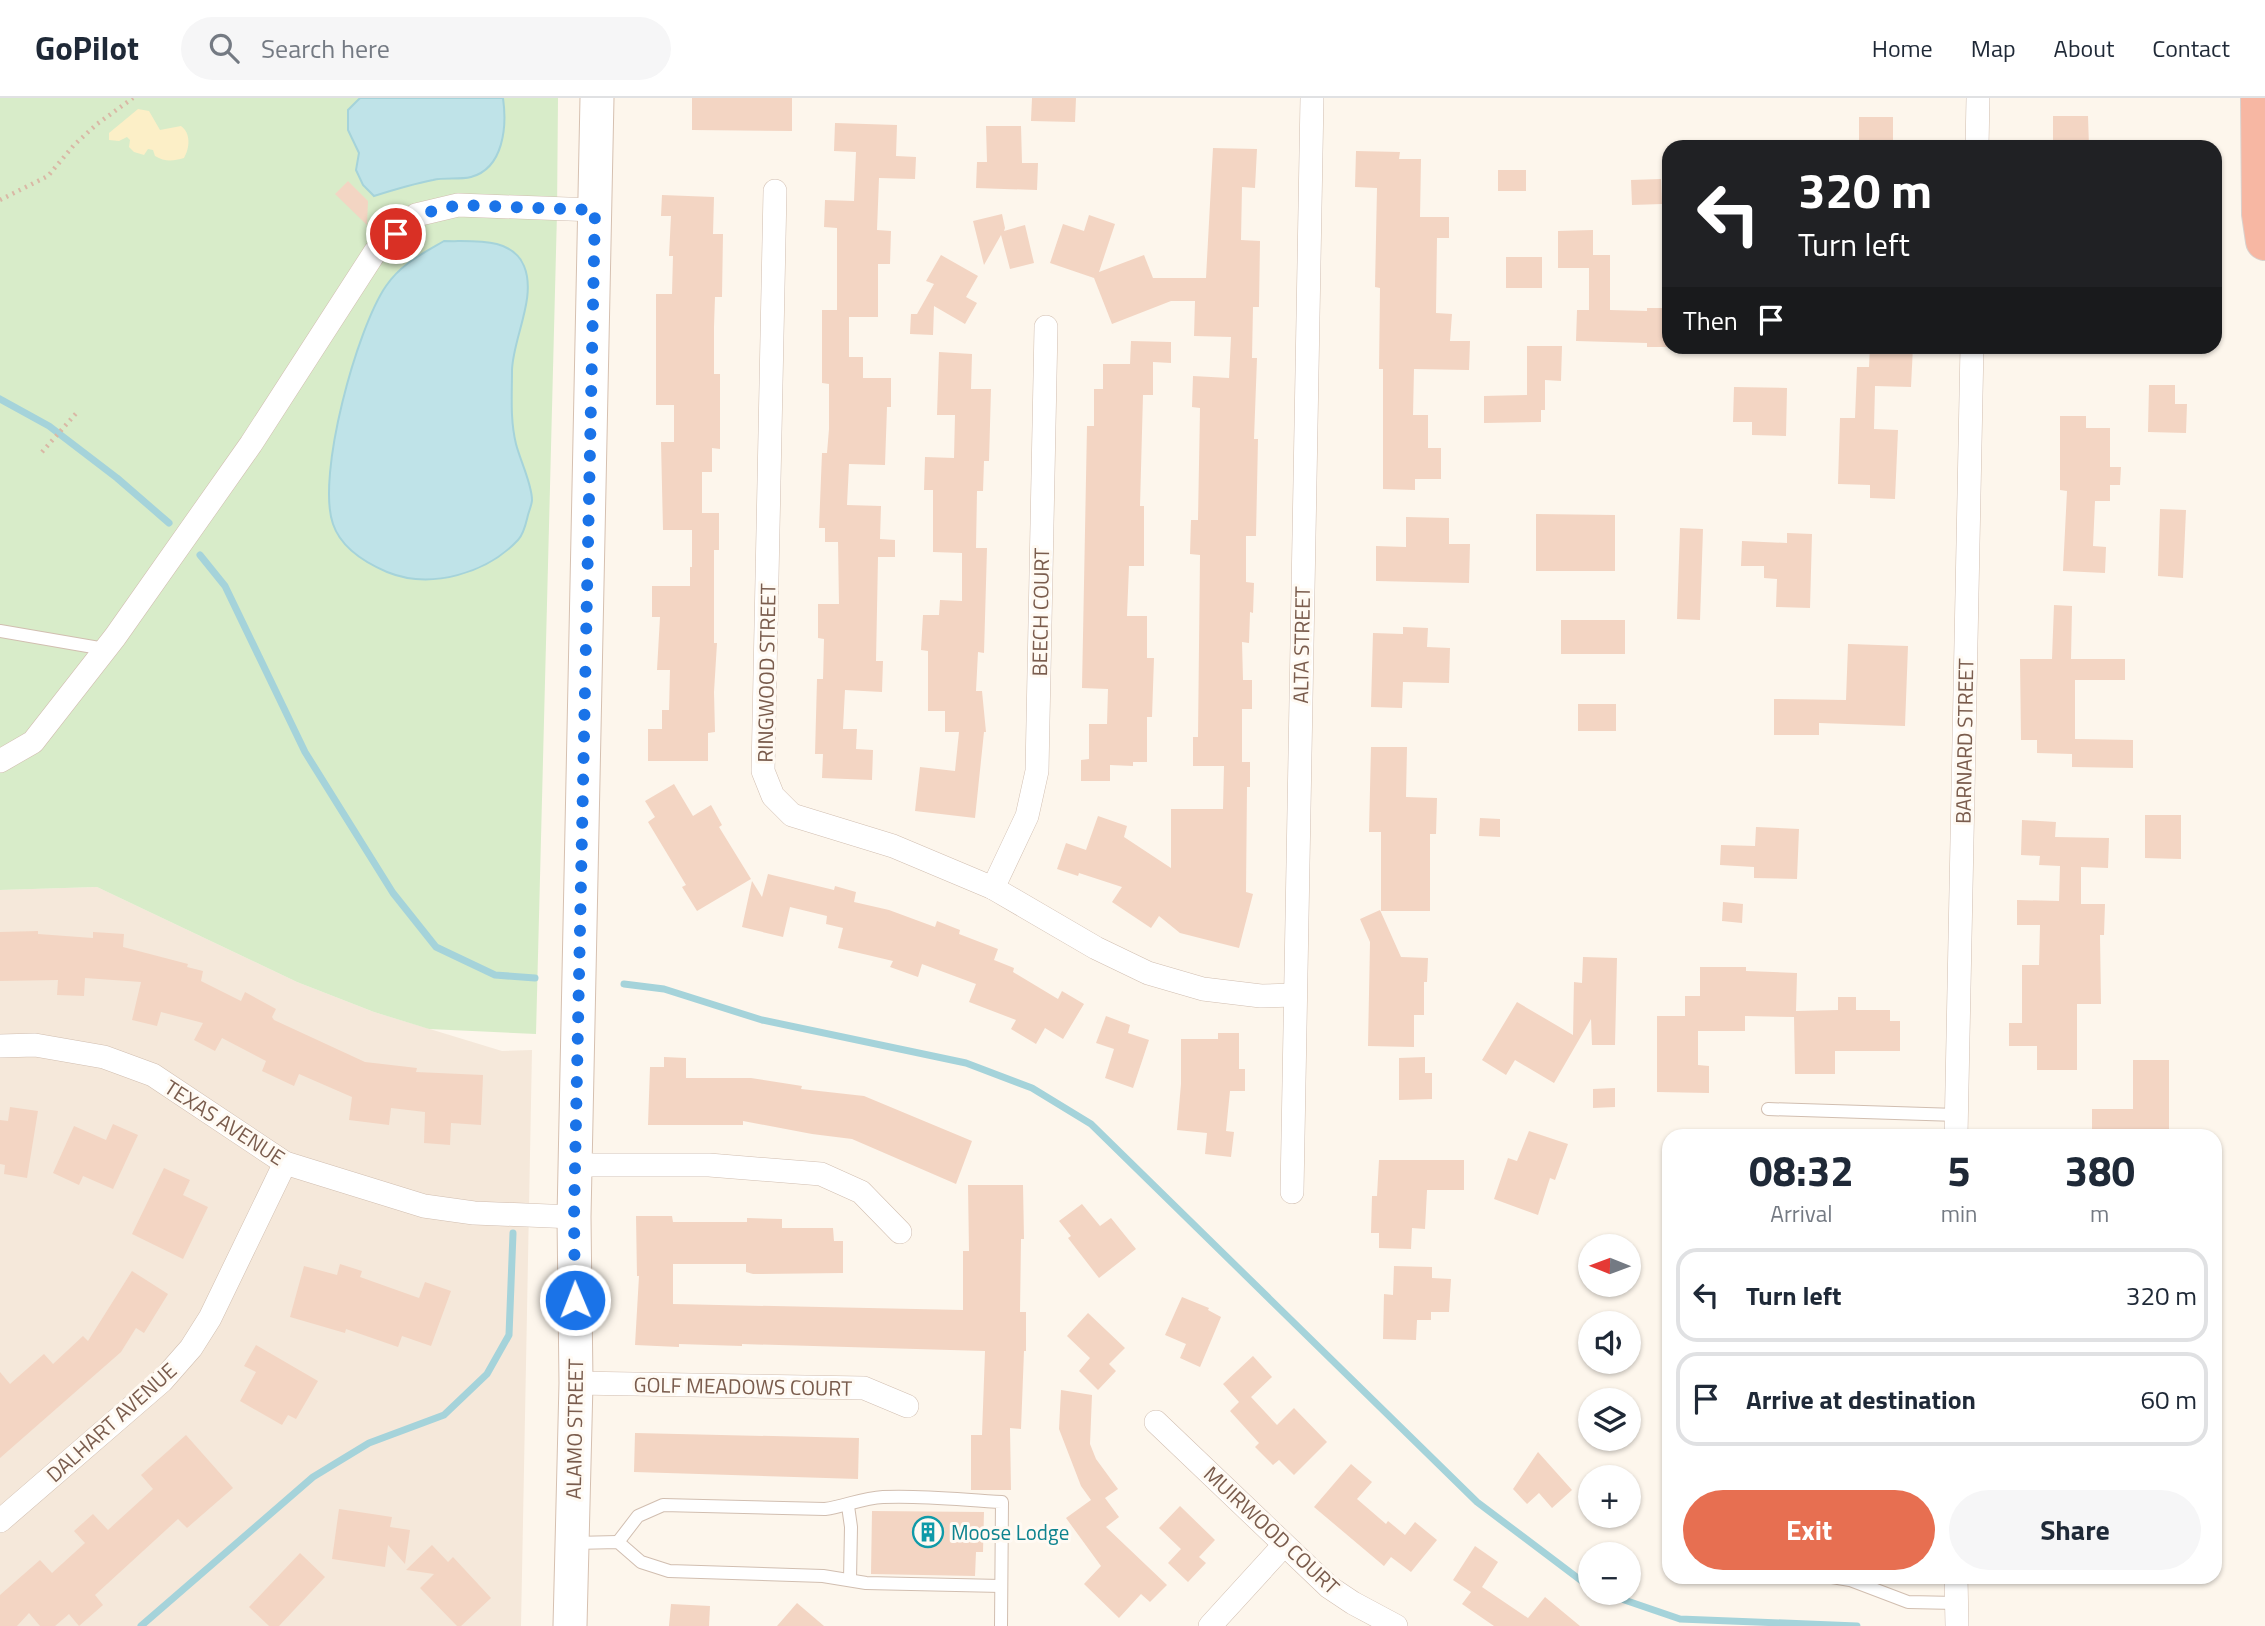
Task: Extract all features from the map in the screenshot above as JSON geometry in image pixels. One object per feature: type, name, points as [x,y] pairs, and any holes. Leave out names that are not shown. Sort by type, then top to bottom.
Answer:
[{"type":"highway","points":[[2260,98],[2261,214],[2265,241]]},
{"type":"main road","name":"ALAMO STREET","points":[[570,1626],[576,1383],[574,1217],[597,98]]},
{"type":"street","name":"ALTA STREET","points":[[1292,1192],[1312,98]]},
{"type":"street","points":[[1977,140],[1978,98]]},
{"type":"street","name":"RINGWOOD STREET","points":[[775,191],[764,771],[772,796],[792,815],[893,846],[993,887],[1096,948],[1148,973],[1203,989],[1261,996],[1294,995]]},
{"type":"street","points":[[0,761],[33,742],[105,649],[251,443],[375,252],[416,215],[458,205],[595,210]]},
{"type":"street","name":"BEECH COURT","points":[[993,887],[1027,816],[1037,771],[1046,327]]},
{"type":"street","name":"BARNARD STREET","points":[[1957,1125],[1972,354]]},
{"type":"street","name":"TEXAS AVENUE","points":[[0,1046],[35,1045],[104,1057],[153,1076],[285,1163],[424,1206],[474,1213],[574,1217]]},
{"type":"street","name":"DALHART AVENUE","points":[[0,1521],[162,1381],[191,1348],[210,1318],[285,1163]]},
{"type":"street","points":[[575,1165],[709,1165],[821,1174],[861,1192],[900,1232]]},
{"type":"street","name":"GOLF MEADOWS COURT","points":[[576,1383],[864,1388],[907,1406]]},
{"type":"street","name":"MUIRWOOD COURT","points":[[1156,1422],[1329,1587],[1396,1626]]},
{"type":"street","points":[[1210,1626],[1284,1545]]},
{"type":"street","points":[[1956,1584],[1957,1626]]},
{"type":"lane","points":[[0,631],[105,649]]},
{"type":"lane","points":[[1768,1109],[1957,1125]]},
{"type":"lane","points":[[618,1542],[638,1516],[663,1505],[825,1509],[885,1497],[1002,1502],[1001,1626]]},
{"type":"lane","points":[[848,1506],[851,1527],[850,1579]]},
{"type":"lane","points":[[572,1543],[618,1542],[641,1562],[669,1571],[822,1576],[866,1583],[1001,1586]]},
{"type":"lane","points":[[1868,1584],[1908,1602],[1956,1603]]},
{"type":"path","points":[[0,200],[48,176],[74,145],[133,98]]},
{"type":"path","points":[[44,450],[79,410]]},
{"type":"shaded area","points":[[97,887],[297,982],[374,1012],[502,1051],[532,1050],[521,1626],[0,1626],[0,890]]},
{"type":"green space","points":[[0,98],[558,98],[536,1034],[429,1029],[374,1012],[297,982],[97,887],[0,890]]},
{"type":"sand","points":[[138,109],[149,111],[160,130],[181,126],[184,129],[188,141],[184,158],[162,159],[148,149],[144,155],[134,152],[129,147],[130,140],[127,137],[119,141],[109,140],[109,133]]},
{"type":"water","points":[[360,98],[503,98],[501,145],[490,165],[471,177],[433,180],[374,196],[363,185],[356,170],[359,153],[348,130],[348,110]]},
{"type":"water","points":[[444,241],[478,241],[501,245],[518,256],[524,266],[528,291],[513,358],[512,407],[516,444],[532,500],[522,535],[505,552],[475,569],[457,575],[422,579],[387,572],[355,554],[348,547],[333,524],[329,502],[330,472],[342,403],[363,334],[375,306],[398,272],[412,260]]},
{"type":"building","points":[[692,98],[792,98],[792,131],[692,130]]},
{"type":"building","points":[[1032,98],[1076,98],[1075,122],[1031,121]]},
{"type":"building","points":[[2053,116],[2088,116],[2089,140],[2053,140]]},
{"type":"building","points":[[1859,117],[1893,117],[1893,140],[1859,140]]},
{"type":"building","points":[[835,123],[897,125],[896,156],[916,157],[915,179],[879,178],[877,230],[891,231],[890,264],[878,264],[878,317],[849,317],[849,357],[863,357],[863,378],[891,378],[885,465],[849,464],[847,505],[881,506],[880,539],[895,540],[895,557],[878,557],[876,661],[883,661],[882,692],[845,690],[843,729],[857,729],[856,749],[873,750],[872,780],[822,778],[823,754],[815,754],[817,679],[823,679],[824,639],[818,638],[818,604],[839,604],[838,542],[825,542],[825,528],[819,528],[822,453],[827,453],[829,429],[829,384],[822,383],[822,310],[837,310],[837,228],[824,227],[825,200],[854,201],[856,152],[834,151]]},
{"type":"building","points":[[986,126],[1021,126],[1022,163],[1038,163],[1037,190],[976,188],[977,162],[987,162]]},
{"type":"building","points":[[1213,148],[1257,149],[1255,188],[1242,187],[1241,240],[1260,241],[1259,307],[1253,307],[1252,358],[1257,358],[1254,439],[1258,439],[1256,536],[1246,536],[1246,582],[1254,583],[1253,613],[1250,612],[1249,643],[1242,642],[1243,680],[1252,680],[1252,709],[1242,709],[1242,762],[1250,762],[1250,787],[1247,787],[1246,892],[1253,894],[1239,948],[1180,933],[1159,916],[1151,928],[1112,902],[1122,887],[1057,869],[1066,843],[1086,850],[1098,816],[1127,826],[1124,837],[1171,868],[1171,809],[1223,809],[1224,766],[1193,766],[1193,737],[1198,737],[1200,555],[1190,554],[1191,520],[1198,520],[1200,408],[1192,407],[1193,376],[1229,378],[1231,337],[1194,336],[1195,301],[1171,301],[1112,324],[1094,278],[1050,263],[1063,224],[1084,231],[1089,215],[1115,224],[1099,272],[1144,255],[1153,278],[1206,278]]},
{"type":"building","points":[[1356,151],[1400,152],[1399,159],[1421,159],[1420,217],[1449,217],[1449,238],[1437,238],[1436,313],[1452,314],[1450,341],[1470,341],[1469,370],[1414,369],[1413,415],[1428,415],[1428,448],[1441,448],[1441,479],[1415,479],[1415,490],[1383,489],[1383,369],[1379,369],[1380,288],[1375,287],[1377,188],[1355,187]]},
{"type":"building","points":[[1498,170],[1526,170],[1526,191],[1498,191]]},
{"type":"building","points":[[1661,179],[1662,204],[1632,205],[1631,180]]},
{"type":"building","points":[[348,181],[368,201],[367,225],[335,194]]},
{"type":"building","points":[[662,195],[714,197],[713,234],[723,234],[722,297],[715,297],[714,327],[714,374],[720,374],[720,449],[712,448],[712,472],[702,472],[702,513],[719,513],[719,550],[714,550],[714,643],[717,643],[715,732],[708,733],[708,761],[648,761],[648,729],[662,729],[662,710],[669,710],[670,670],[657,670],[660,617],[652,617],[652,586],[690,586],[692,567],[692,530],[663,530],[661,442],[674,442],[674,405],[656,405],[656,294],[672,294],[673,256],[669,256],[671,216],[661,216]]},
{"type":"building","points":[[1002,214],[1004,231],[1025,225],[1034,263],[1010,269],[1001,235],[984,265],[973,221]]},
{"type":"building","points":[[1593,230],[1593,255],[1610,255],[1610,310],[1647,311],[1647,308],[1662,308],[1662,347],[1647,347],[1647,343],[1576,341],[1577,310],[1589,310],[1589,268],[1558,268],[1558,231]]},
{"type":"building","points":[[941,255],[978,276],[966,297],[977,303],[965,324],[934,306],[933,335],[910,334],[911,314],[917,314],[934,284],[926,281]]},
{"type":"building","points":[[1506,257],[1542,257],[1542,288],[1506,288]]},
{"type":"building","points":[[1131,341],[1171,342],[1171,363],[1153,362],[1153,395],[1143,395],[1140,506],[1144,506],[1144,566],[1129,566],[1127,616],[1147,616],[1147,658],[1154,658],[1152,717],[1147,717],[1147,762],[1133,762],[1133,766],[1110,765],[1110,781],[1081,781],[1081,760],[1089,759],[1089,724],[1107,724],[1108,689],[1082,688],[1087,426],[1094,426],[1094,389],[1103,389],[1103,364],[1130,364]]},
{"type":"building","points":[[1527,346],[1562,346],[1561,381],[1545,380],[1545,410],[1541,410],[1541,422],[1484,423],[1484,396],[1527,395]]},
{"type":"building","points":[[939,352],[972,354],[971,389],[991,389],[989,461],[984,461],[983,491],[977,491],[976,548],[987,548],[984,653],[978,652],[976,691],[982,691],[986,732],[975,818],[915,811],[920,767],[955,771],[959,732],[945,732],[945,711],[928,711],[928,651],[921,650],[923,615],[939,615],[940,600],[962,601],[962,553],[933,552],[933,490],[924,490],[925,457],[954,458],[955,415],[937,415]]},
{"type":"building","points":[[1870,354],[1913,354],[1911,387],[1875,386],[1874,429],[1898,430],[1895,499],[1870,498],[1870,485],[1838,484],[1840,418],[1855,418],[1857,367],[1869,367]]},
{"type":"building","points":[[2149,385],[2175,385],[2175,404],[2187,404],[2186,433],[2148,432]]},
{"type":"building","points":[[1734,387],[1787,388],[1786,436],[1752,435],[1752,422],[1733,422]]},
{"type":"building","points":[[2060,416],[2086,416],[2086,428],[2110,428],[2110,467],[2121,467],[2120,485],[2110,485],[2110,501],[2095,501],[2093,546],[2106,547],[2105,573],[2063,571],[2067,491],[2060,490]]},
{"type":"building","points":[[2160,509],[2186,510],[2183,578],[2158,576]]},
{"type":"building","points":[[1536,514],[1615,515],[1615,571],[1536,571]]},
{"type":"building","points":[[1406,517],[1449,518],[1449,544],[1470,544],[1469,583],[1376,581],[1376,546],[1406,547]]},
{"type":"building","points":[[1680,528],[1703,529],[1700,620],[1677,619]]},
{"type":"building","points":[[1787,533],[1812,534],[1810,608],[1776,607],[1777,579],[1764,578],[1764,566],[1741,566],[1742,541],[1787,543]]},
{"type":"building","points":[[2054,605],[2072,606],[2071,659],[2125,659],[2125,680],[2075,680],[2075,739],[2133,740],[2133,768],[2072,767],[2072,754],[2037,753],[2037,740],[2021,740],[2020,659],[2052,659]]},
{"type":"building","points":[[1561,620],[1625,620],[1625,654],[1561,654]]},
{"type":"building","points":[[1403,627],[1428,628],[1427,647],[1450,648],[1449,683],[1403,682],[1402,708],[1371,707],[1373,633],[1403,634]]},
{"type":"building","points":[[1848,644],[1908,646],[1905,726],[1819,723],[1819,735],[1774,735],[1774,699],[1846,700]]},
{"type":"building","points":[[1578,704],[1616,704],[1616,731],[1578,731]]},
{"type":"building","points":[[1371,747],[1407,747],[1406,797],[1437,798],[1436,834],[1430,834],[1430,911],[1381,911],[1381,832],[1369,832]]},
{"type":"building","points":[[674,784],[693,816],[711,805],[722,825],[719,827],[751,879],[697,911],[682,887],[686,885],[648,822],[655,817],[645,801]]},
{"type":"building","points":[[2145,815],[2181,815],[2181,859],[2145,858]]},
{"type":"building","points":[[1480,818],[1500,819],[1500,837],[1479,836]]},
{"type":"building","points":[[2022,820],[2056,822],[2055,837],[2109,838],[2108,868],[2081,867],[2081,904],[2105,904],[2104,935],[2100,935],[2101,1004],[2077,1004],[2077,1070],[2037,1070],[2037,1046],[2009,1046],[2009,1023],[2022,1023],[2022,965],[2039,965],[2040,925],[2017,925],[2017,900],[2059,901],[2060,866],[2039,865],[2040,856],[2021,855]]},
{"type":"building","points":[[1756,827],[1799,829],[1797,879],[1754,878],[1754,867],[1720,865],[1721,845],[1755,846]]},
{"type":"building","points":[[768,874],[834,890],[835,886],[856,892],[854,902],[889,910],[935,927],[937,921],[960,930],[959,934],[998,949],[994,960],[1014,968],[1013,972],[1058,999],[1062,991],[1084,1004],[1063,1039],[1045,1028],[1036,1044],[1011,1029],[1016,1020],[969,1002],[976,984],[922,964],[918,977],[890,967],[893,961],[838,948],[843,928],[826,924],[827,916],[790,907],[783,937],[742,927],[752,881],[762,897]]},
{"type":"building","points":[[1723,902],[1743,904],[1742,923],[1722,921]]},
{"type":"building","points":[[1380,910],[1401,957],[1428,958],[1427,982],[1424,982],[1424,1015],[1414,1015],[1414,1047],[1368,1046],[1370,942],[1360,919]]},
{"type":"building","points":[[38,931],[38,934],[93,938],[93,932],[124,934],[123,947],[188,964],[187,967],[203,971],[201,981],[241,1001],[245,992],[276,1009],[272,1017],[274,1020],[365,1062],[417,1068],[416,1072],[483,1075],[481,1125],[451,1123],[450,1145],[424,1143],[425,1112],[391,1108],[389,1125],[349,1120],[352,1097],[299,1074],[294,1086],[262,1071],[266,1061],[222,1038],[215,1051],[194,1040],[203,1023],[161,1012],[157,1026],[132,1020],[141,982],[85,978],[84,996],[57,995],[58,980],[0,981],[0,932]]},
{"type":"building","points":[[1583,957],[1617,958],[1615,1045],[1592,1045],[1591,1019],[1554,1083],[1515,1060],[1506,1075],[1482,1060],[1517,1002],[1573,1035],[1574,982],[1582,983]]},
{"type":"building","points":[[1700,967],[1746,967],[1746,971],[1797,973],[1796,1011],[1838,1010],[1838,997],[1856,997],[1856,1010],[1890,1010],[1890,1021],[1900,1021],[1900,1051],[1835,1051],[1835,1074],[1795,1074],[1794,1017],[1745,1016],[1745,1031],[1698,1031],[1698,1065],[1709,1066],[1709,1093],[1657,1092],[1657,1016],[1685,1016],[1685,996],[1700,996]]},
{"type":"building","points":[[1106,1016],[1130,1025],[1128,1033],[1149,1040],[1133,1088],[1105,1078],[1114,1049],[1096,1043]]},
{"type":"building","points":[[1218,1033],[1239,1033],[1239,1069],[1245,1069],[1245,1091],[1230,1091],[1226,1131],[1234,1132],[1231,1157],[1205,1154],[1207,1133],[1177,1130],[1181,1039],[1218,1039]]},
{"type":"building","points":[[664,1057],[686,1058],[686,1078],[751,1078],[802,1086],[801,1089],[864,1096],[972,1141],[956,1184],[852,1139],[743,1121],[743,1125],[648,1125],[650,1067],[664,1067]]},
{"type":"building","points":[[1425,1057],[1425,1073],[1432,1073],[1432,1099],[1399,1100],[1399,1058]]},
{"type":"building","points":[[2133,1060],[2169,1060],[2169,1129],[2092,1129],[2092,1109],[2133,1109]]},
{"type":"building","points":[[1615,1088],[1615,1107],[1593,1108],[1593,1089]]},
{"type":"building","points":[[10,1107],[38,1111],[27,1178],[4,1174],[5,1165],[0,1164],[0,1120],[8,1121]]},
{"type":"building","points":[[113,1124],[138,1135],[113,1189],[83,1176],[79,1185],[53,1173],[74,1126],[106,1140]]},
{"type":"building","points":[[1529,1131],[1568,1144],[1555,1180],[1550,1178],[1538,1215],[1494,1199],[1508,1158],[1517,1161]]},
{"type":"building","points":[[1379,1160],[1464,1160],[1464,1190],[1427,1190],[1425,1229],[1412,1228],[1411,1249],[1379,1248],[1379,1233],[1371,1233],[1372,1196],[1377,1196]]},
{"type":"building","points":[[164,1168],[190,1180],[183,1195],[208,1207],[183,1259],[132,1234]]},
{"type":"building","points":[[968,1185],[1023,1185],[1024,1239],[1021,1239],[1020,1312],[1026,1312],[1026,1351],[1021,1429],[1010,1428],[1011,1490],[971,1490],[971,1435],[982,1435],[985,1351],[742,1344],[679,1344],[679,1347],[635,1345],[639,1276],[636,1216],[672,1216],[673,1222],[782,1219],[782,1228],[833,1228],[834,1241],[843,1241],[843,1273],[753,1274],[746,1272],[746,1264],[673,1264],[673,1304],[963,1310],[963,1251],[969,1251]]},
{"type":"building","points":[[1082,1204],[1100,1226],[1111,1218],[1136,1249],[1099,1278],[1068,1238],[1071,1236],[1059,1221]]},
{"type":"building","points":[[340,1264],[362,1271],[360,1277],[419,1298],[425,1282],[451,1291],[431,1346],[402,1336],[398,1347],[346,1329],[345,1333],[290,1317],[304,1266],[337,1275]]},
{"type":"building","points":[[1394,1266],[1432,1267],[1432,1278],[1451,1279],[1449,1312],[1431,1312],[1431,1320],[1417,1320],[1416,1340],[1383,1339],[1384,1294],[1393,1295]]},
{"type":"building","points":[[132,1271],[168,1294],[144,1333],[136,1328],[121,1352],[0,1458],[0,1372],[10,1384],[44,1354],[53,1364],[83,1336],[88,1341]]},
{"type":"building","points":[[1182,1297],[1209,1308],[1208,1310],[1221,1317],[1200,1367],[1180,1358],[1186,1344],[1165,1335]]},
{"type":"building","points":[[1088,1313],[1125,1348],[1109,1364],[1116,1371],[1098,1390],[1079,1371],[1090,1358],[1067,1336]]},
{"type":"building","points":[[256,1345],[318,1381],[296,1419],[288,1415],[282,1425],[240,1401],[256,1372],[244,1366]]},
{"type":"building","points":[[1253,1356],[1272,1377],[1251,1397],[1277,1425],[1294,1408],[1327,1442],[1294,1475],[1279,1460],[1273,1465],[1255,1447],[1259,1443],[1230,1411],[1239,1402],[1223,1384]]},
{"type":"building","points":[[1061,1390],[1092,1395],[1090,1444],[1096,1459],[1118,1489],[1105,1498],[1119,1517],[1106,1527],[1167,1585],[1150,1602],[1141,1594],[1119,1618],[1084,1584],[1101,1566],[1066,1518],[1091,1500],[1081,1486],[1059,1429]]},
{"type":"building","points":[[635,1433],[859,1438],[858,1479],[634,1472]]},
{"type":"building","points":[[186,1435],[233,1488],[187,1528],[178,1519],[95,1595],[103,1605],[79,1626],[69,1614],[55,1626],[40,1626],[29,1613],[17,1626],[0,1626],[0,1595],[40,1560],[52,1573],[85,1543],[74,1531],[93,1514],[108,1530],[153,1489],[141,1475]]},
{"type":"building","points":[[1538,1452],[1572,1490],[1552,1508],[1539,1493],[1527,1504],[1513,1489]]},
{"type":"building","points":[[1351,1464],[1372,1482],[1357,1499],[1386,1524],[1388,1521],[1405,1535],[1415,1522],[1437,1540],[1411,1572],[1391,1557],[1384,1566],[1314,1507]]},
{"type":"building","points":[[1180,1506],[1215,1540],[1199,1557],[1206,1563],[1188,1582],[1168,1563],[1181,1549],[1159,1528]]},
{"type":"building","points":[[339,1509],[392,1517],[390,1527],[410,1530],[405,1564],[388,1545],[385,1567],[332,1559]]},
{"type":"building","name":"Moose Lodge","points":[[872,1511],[984,1512],[983,1552],[976,1552],[975,1576],[871,1574]]},
{"type":"building","points":[[432,1545],[448,1562],[453,1557],[491,1598],[461,1626],[457,1626],[420,1588],[434,1574],[406,1570]]},
{"type":"building","points":[[1475,1546],[1498,1562],[1482,1587],[1528,1618],[1545,1597],[1580,1626],[1494,1626],[1462,1604],[1471,1592],[1453,1580]]},
{"type":"building","points":[[300,1553],[325,1577],[279,1626],[269,1626],[249,1607]]},
{"type":"building","points":[[797,1603],[824,1626],[777,1626]]},
{"type":"building","points":[[671,1604],[710,1606],[709,1626],[669,1626]]},
{"type":"waterway","points":[[0,399],[49,426],[117,478],[169,523]]},
{"type":"waterway","points":[[200,555],[225,586],[305,752],[393,893],[436,947],[495,975],[535,978]]},
{"type":"waterway","points":[[624,984],[664,989],[762,1020],[966,1063],[1032,1088],[1091,1124],[1477,1502],[1578,1578]]},
{"type":"waterway","points":[[141,1626],[313,1477],[369,1443],[444,1415],[487,1374],[509,1335],[513,1233]]},
{"type":"waterway","points":[[1639,1605],[1680,1619],[1857,1626]]},
{"type":"place","name":"Moose Lodge","points":[[928,1532]]},
{"type":"route","points":[[396,234],[416,215],[458,205],[595,210],[574,1217],[575,1300]]}]
